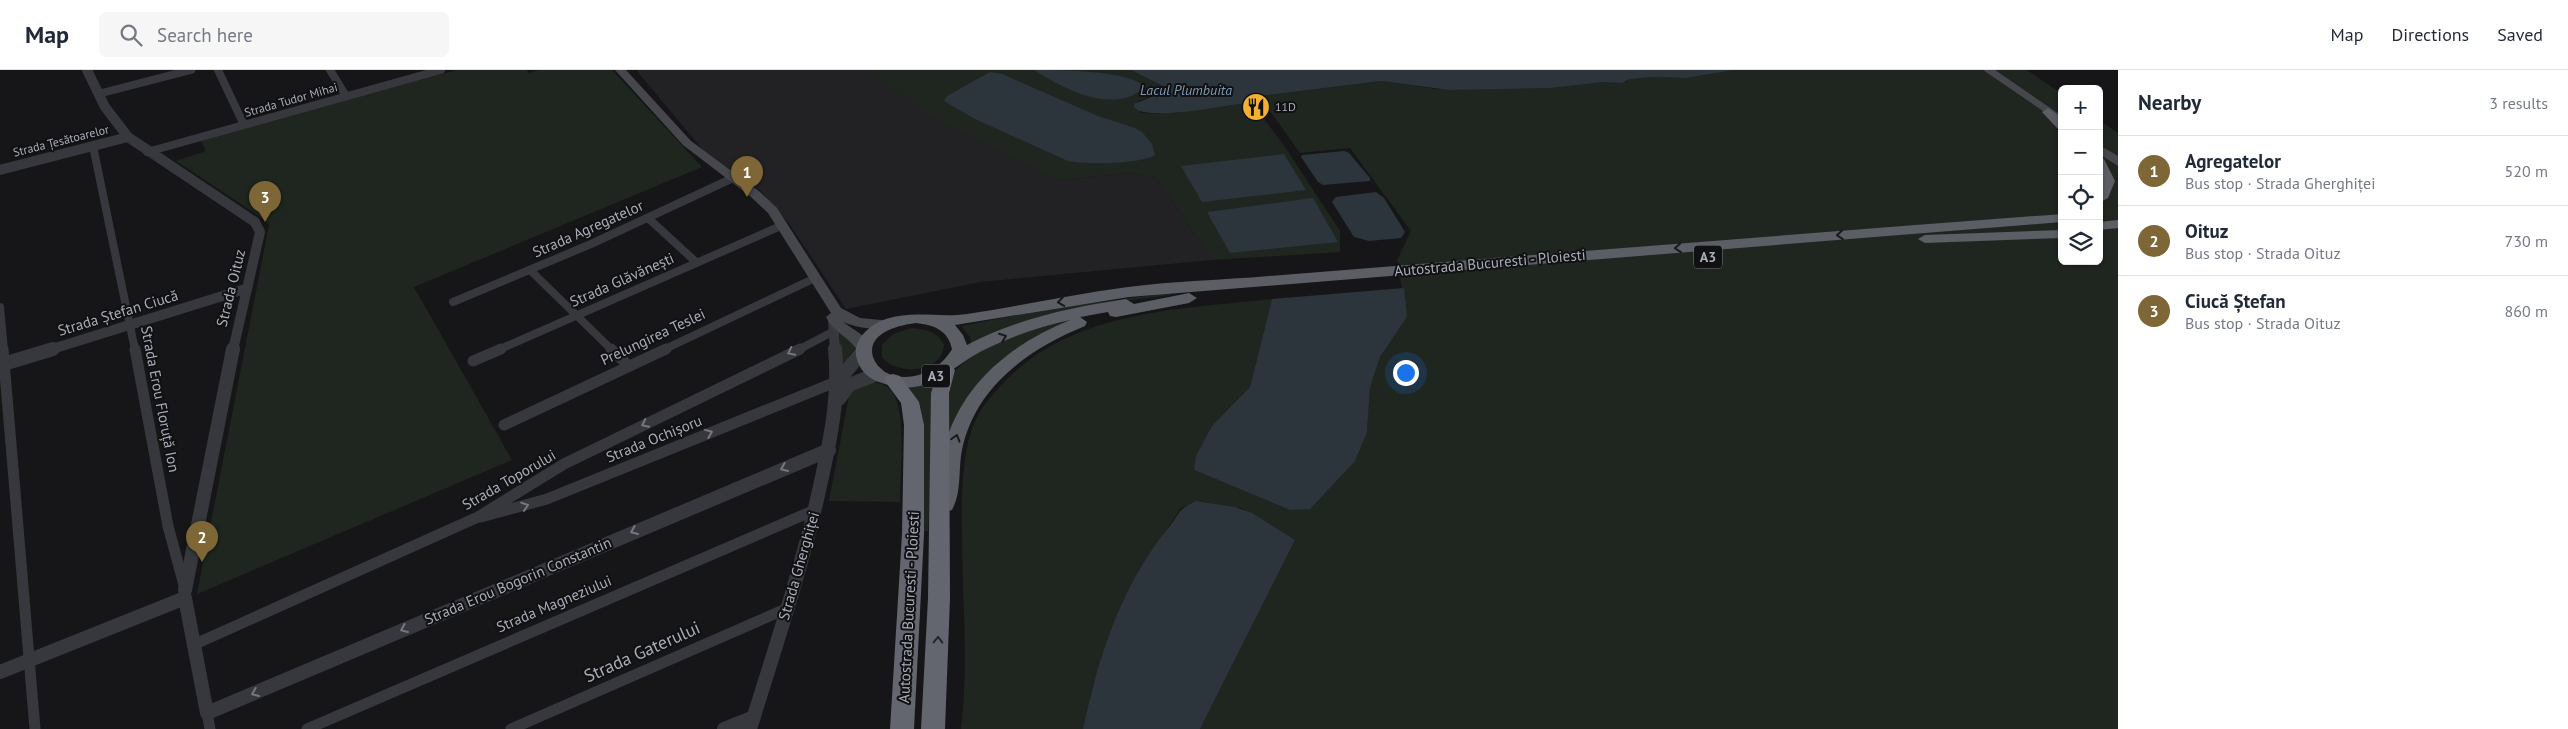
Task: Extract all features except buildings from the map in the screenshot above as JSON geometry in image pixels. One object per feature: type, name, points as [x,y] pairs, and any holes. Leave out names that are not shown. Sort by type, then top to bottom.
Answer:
[{"type":"highway","points":[[2048,112],[2058,120]]},
{"type":"highway","points":[[2103,170],[2109,182],[2108,188],[2103,194]]},
{"type":"highway","points":[[1889,231],[1926,224],[2058,211]]},
{"type":"highway","points":[[2103,215],[2118,213]]},
{"type":"highway","name":"A3","points":[[1889,231],[2058,218]]},
{"type":"highway","points":[[2103,226],[2118,224]]},
{"type":"highway","name":"A3","points":[[1925,239],[2058,229]]},
{"type":"highway","name":"Autostrada Bucuresti - Ploiesti","points":[[1487,269],[1889,231]]},
{"type":"highway","points":[[2103,233],[2118,233]]},
{"type":"highway","points":[[1925,239],[2058,234]]},
{"type":"highway","name":"Autostrada Bucuresti - Ploiesti","points":[[934,321],[962,320],[1092,297],[1925,239]]},
{"type":"highway","name":"A3","points":[[939,528],[940,393],[952,364],[960,342],[950,329],[934,321],[906,319],[887,324],[871,334],[863,349],[866,364],[885,377],[921,380],[952,364],[999,338],[1059,318],[1110,306],[1189,298],[1242,288]]},
{"type":"highway","points":[[939,528],[948,495],[951,463],[959,428],[978,394],[1000,369],[1034,344],[1074,324],[1114,312],[1189,298]]},
{"type":"highway","name":"Autostrada Bucuresti - Ploiesti","points":[[885,377],[907,396],[912,407],[914,485],[906,689],[902,729]]},
{"type":"highway","name":"Autostrada Bucuresti - Ploiesti","points":[[933,729],[936,688],[939,528]]},
{"type":"main road","name":"Strada Gherghiței","points":[[620,70],[687,143],[762,200],[783,225],[831,306],[834,325]]},
{"type":"main road","points":[[1988,70],[2048,112]]},
{"type":"main road","points":[[2103,151],[2118,162]]},
{"type":"main road","name":"Strada Gherghiței","points":[[831,306],[849,320],[871,325],[887,324]]},
{"type":"main road","points":[[834,325],[857,337],[863,349]]},
{"type":"street","name":"Strada Oituz","points":[[87,70],[98,94],[128,137],[147,152],[258,225],[260,236],[245,289],[185,594]]},
{"type":"street","points":[[98,94],[192,70]]},
{"type":"street","points":[[218,70],[244,125]]},
{"type":"street","points":[[330,70],[346,96]]},
{"type":"street","name":"Strada Tudor Mihai","points":[[147,152],[440,70]]},
{"type":"street","name":"Strada Țesătoarelor","points":[[0,170],[128,137]]},
{"type":"street","name":"Strada Erou Floruță Ion","points":[[93,146],[119,266],[128,326],[168,526],[185,594]]},
{"type":"street","name":"Strada Agregatelor","points":[[453,302],[648,218],[733,178]]},
{"type":"street","points":[[648,218],[696,262]]},
{"type":"street","name":"Strada Glăvănești","points":[[473,362],[783,225]]},
{"type":"street","points":[[530,270],[628,365]]},
{"type":"street","name":"Prelungirea Teslei","points":[[504,425],[815,278]]},
{"type":"street","name":"Strada Ștefan Ciucă","points":[[3,365],[245,289]]},
{"type":"street","points":[[0,307],[3,365],[31,660],[35,729]]},
{"type":"street","name":"Strada Gherghiței","points":[[752,723],[803,561],[829,450],[838,401],[834,325]]},
{"type":"street","name":"Strada Toporului","points":[[193,645],[478,517],[507,497],[599,446],[834,325]]},
{"type":"street","points":[[838,381],[863,349]]},
{"type":"street","points":[[838,401],[849,385],[885,377]]},
{"type":"street","name":"Strada Ochișoru","points":[[478,517],[548,499],[838,381]]},
{"type":"street","name":"Strada Erou Bogorin Constantin","points":[[207,713],[829,450]]},
{"type":"street","name":"Strada Magneziului","points":[[307,729],[815,510]]},
{"type":"street","points":[[0,672],[185,594],[210,729]]},
{"type":"street","name":"Strada Gaterului","points":[[511,729],[788,608]]},
{"type":"street","points":[[724,729],[752,723]]},
{"type":"shaded area","points":[[457,70],[527,70],[528,73],[539,70],[612,70],[702,167],[414,287],[512,460],[197,594],[269,225],[265,220],[176,161],[206,151],[200,139]]},
{"type":"shaded area","points":[[636,70],[868,70],[1058,180],[1130,173],[1157,178],[1212,260],[980,282],[846,309],[790,225],[761,191],[703,150]]},
{"type":"shaded area","points":[[868,70],[1131,70],[1165,87],[1161,93],[1138,101],[1141,113],[1157,114],[1251,102],[1283,144],[1340,231],[1340,252],[1212,260],[1157,178],[1130,173],[1058,180],[928,115]]},
{"type":"shaded area","points":[[1734,70],[2027,70],[2058,91],[2058,265],[2103,265],[2103,123],[2118,133],[2118,729],[1200,729],[1295,540],[1241,508],[1196,501],[1181,508],[1149,556],[1126,597],[1092,687],[1083,729],[961,729],[965,680],[962,506],[967,446],[975,421],[985,404],[1007,379],[1035,356],[1065,339],[1098,326],[1132,317],[1202,306],[1272,299],[1250,387],[1234,406],[1194,470],[1290,510],[1367,432],[1370,388],[1380,357],[1407,317],[1397,260],[1411,231],[1350,148],[1300,153],[1259,96],[1381,81],[1436,89],[1551,88],[1604,82],[1626,82],[1630,79],[1654,77],[1686,78]]},
{"type":"shaded area","points":[[1170,293],[1171,295],[1123,301],[971,345],[970,337],[961,326],[1053,308]]},
{"type":"shaded area","points":[[1099,312],[1067,323],[1008,356],[947,451],[944,415],[945,394],[952,376],[966,361],[1008,338],[1033,329]]},
{"type":"shaded area","points":[[911,328],[926,330],[935,334],[941,340],[944,345],[941,355],[936,362],[918,369],[908,369],[889,364],[882,358],[882,345],[893,334]]},
{"type":"shaded area","points":[[839,332],[856,347],[841,368]]},
{"type":"shaded area","points":[[870,382],[882,384],[888,388],[893,393],[898,406],[901,433],[900,502],[829,501],[849,396],[853,389]]},
{"type":"shaded area","points":[[936,382],[934,449],[928,531],[923,531],[919,406],[909,387]]},
{"type":"water","points":[[1034,70],[1110,74],[1137,81],[1145,87],[1133,95],[1119,99],[1104,99],[1074,91]]},
{"type":"water","name":"Lacul Plumbuita","points":[[1131,70],[1734,70],[1686,78],[1654,77],[1630,79],[1622,83],[1604,82],[1551,88],[1449,90],[1381,81],[1259,96],[1251,102],[1201,110],[1152,113],[1141,111],[1134,107],[1134,104],[1161,93],[1165,87]]},
{"type":"water","points":[[990,72],[1002,74],[1098,116],[1135,128],[1142,132],[1152,144],[1155,155],[1138,160],[1113,163],[1068,161],[975,119],[944,101],[947,96]]},
{"type":"water","points":[[1344,151],[1349,153],[1370,178],[1370,181],[1323,185],[1318,182],[1301,157],[1302,155]]},
{"type":"water","points":[[1284,154],[1306,190],[1202,202],[1181,166]]},
{"type":"water","points":[[1376,192],[1384,198],[1405,232],[1401,238],[1369,241],[1354,237],[1332,202],[1336,197]]},
{"type":"water","points":[[1313,198],[1338,242],[1230,253],[1207,212]]},
{"type":"water","points":[[1404,288],[1407,317],[1380,357],[1370,388],[1367,432],[1355,461],[1310,509],[1290,510],[1194,470],[1196,456],[1212,426],[1250,387],[1272,299]]},
{"type":"water","points":[[1196,501],[1235,507],[1252,513],[1295,540],[1200,729],[1083,729],[1104,648],[1125,597],[1152,549],[1182,509]]},
{"type":"place","name":"11D","points":[[1256,107]]},
{"type":"place","name":"Agregatelor","points":[[747,197]]},
{"type":"place","name":"Ciucă Ștefan","points":[[265,222]]},
{"type":"place","name":"Oituz","points":[[202,562]]}]
